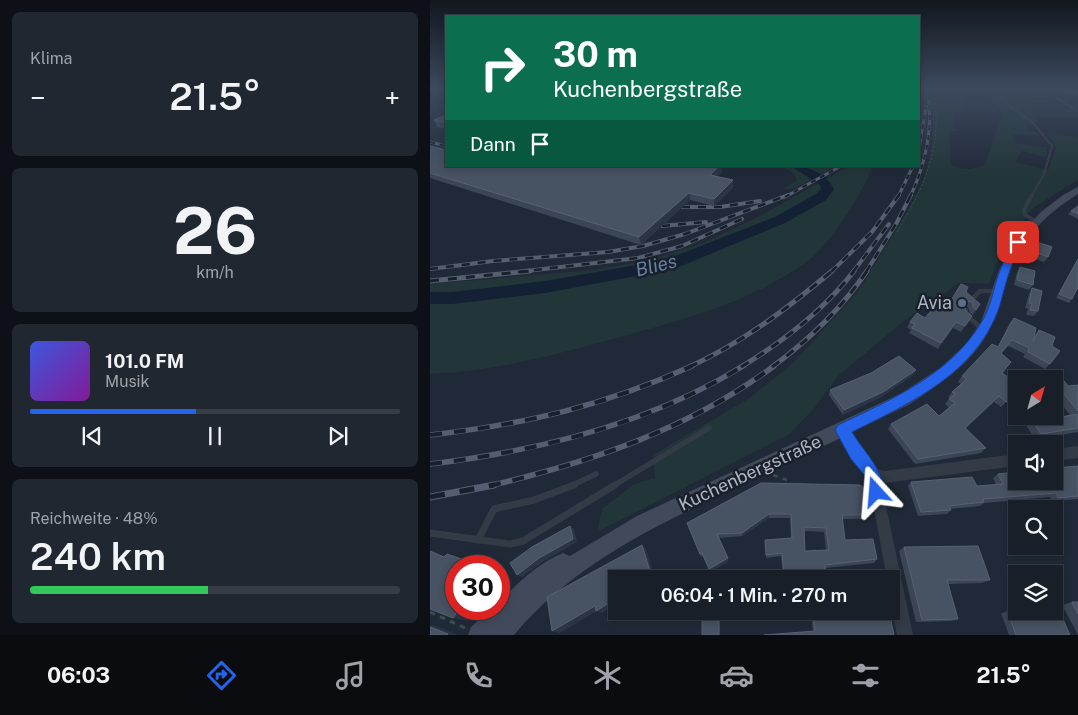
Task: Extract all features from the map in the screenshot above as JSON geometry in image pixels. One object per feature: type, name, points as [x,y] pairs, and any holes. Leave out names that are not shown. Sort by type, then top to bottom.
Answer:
[{"type":"main road","name":"Kuchenbergstraße","points":[[473,632],[536,581],[561,564],[586,555],[656,517],[843,430],[905,399],[926,386],[967,353],[983,330],[1014,250],[1035,221],[1052,206],[1078,190]]},
{"type":"main road","name":"Kuchenbergstraße","points":[[504,632],[541,590],[586,555]]},
{"type":"street","points":[[843,430],[856,454],[873,474],[905,635]]},
{"type":"street","points":[[1063,454],[1078,452]]},
{"type":"street","points":[[873,474],[885,477],[1008,461]]},
{"type":"lane","points":[[1026,118],[1039,128],[1052,146],[1044,174],[1025,206],[1025,214],[1035,221]]},
{"type":"lane","points":[[970,301],[980,291],[999,291]]},
{"type":"lane","points":[[966,310],[965,314],[968,318],[983,330]]},
{"type":"lane","points":[[430,533],[510,544],[523,541],[709,428]]},
{"type":"lane","points":[[478,540],[494,509],[538,500],[573,486],[596,474]]},
{"type":"path","points":[[897,232],[916,199],[936,134],[935,118]]},
{"type":"path","points":[[430,613],[473,632]]},
{"type":"green space","points":[[932,118],[954,118],[954,124],[958,131],[949,131],[951,164],[955,167],[968,169],[985,165],[1001,118],[1037,118],[1037,122],[1027,125],[1027,130],[1038,132],[1041,137],[1013,134],[1016,143],[1047,147],[1046,157],[1022,151],[1015,162],[1048,170],[1056,148],[1048,133],[1078,137],[1078,180],[1033,208],[1002,250],[989,284],[958,283],[935,302],[910,316],[838,376],[815,407],[790,434],[597,532],[602,509],[634,484],[655,478],[653,455],[748,399],[791,365],[858,292],[908,210],[922,183],[930,157],[933,133]]},
{"type":"green space","points":[[782,167],[833,167],[795,188],[783,189],[797,180],[789,170]]},
{"type":"green space","points":[[847,167],[872,167],[854,203],[837,230],[818,252],[787,275],[764,288],[740,299],[689,317],[568,351],[523,362],[476,370],[430,374],[430,284],[594,270],[649,260],[703,243],[760,216]]},
{"type":"building","points":[[445,118],[445,123],[434,120]]},
{"type":"building","points":[[430,146],[445,150],[445,167],[718,167],[710,175],[733,180],[714,199],[689,193],[639,237],[430,173]]},
{"type":"building","points":[[1078,206],[1078,214],[1071,211]]},
{"type":"building","points":[[1034,241],[1052,247],[1048,257],[1030,250]]},
{"type":"building","points":[[1078,259],[1078,287],[1072,299],[1059,294]]},
{"type":"building","points":[[1020,267],[1035,271],[1033,285],[1017,280]]},
{"type":"building","points":[[961,284],[968,287],[966,292],[980,304],[976,310],[973,307],[972,301],[966,302],[965,310],[972,316],[965,326],[956,322],[941,343],[912,328],[915,324],[910,322],[917,313],[925,318],[938,302],[947,307]]},
{"type":"building","points":[[1032,288],[1042,291],[1038,311],[1030,310],[1032,304],[1029,303]]},
{"type":"building","points":[[1014,318],[1036,328],[1033,341],[1039,330],[1055,337],[1052,346],[1060,351],[1050,364],[1028,352],[1029,348],[1012,340],[1001,353],[1011,362],[1002,373],[1008,377],[1008,400],[1006,402],[999,396],[965,428],[986,448],[918,459],[891,424],[927,404],[939,416],[955,403],[949,399],[955,394],[952,392],[967,379],[962,376],[992,344],[998,347]]},
{"type":"building","points":[[899,356],[916,370],[883,392],[844,410],[830,390],[871,373]]},
{"type":"building","points":[[1063,380],[1068,386],[1078,385],[1078,411],[1063,393]]},
{"type":"building","points":[[1078,414],[1078,428],[1041,434],[1035,425],[1063,425],[1063,417]]},
{"type":"building","points":[[1078,466],[1078,496],[1058,498],[1056,493],[983,499],[984,502],[949,506],[951,510],[921,512],[911,482],[972,477],[977,486],[1003,484],[998,474],[1008,473],[1008,490],[1063,490],[1063,467]]},
{"type":"building","points":[[761,483],[860,485],[863,487],[868,515],[842,515],[845,540],[873,539],[877,559],[825,565],[826,570],[784,570],[782,553],[766,555],[765,540],[792,538],[791,514],[769,514],[742,533],[717,534],[728,558],[709,569],[702,553],[700,554],[687,523]],"holes":[[[804,527],[826,528],[829,550],[805,551]]]},
{"type":"building","points":[[570,526],[573,539],[539,558],[517,575],[510,563],[532,547]]},
{"type":"building","points":[[642,545],[650,570],[608,570],[608,604],[596,611],[595,606],[552,631],[547,597]]},
{"type":"building","points":[[978,546],[990,580],[947,580],[958,619],[922,620],[904,547]]},
{"type":"building","points":[[430,551],[445,556],[445,615],[430,609]]},
{"type":"building","points":[[1072,602],[1078,602],[1078,614]]},
{"type":"building","points":[[1063,619],[1070,635],[1016,635],[1010,620]]},
{"type":"building","points":[[702,620],[719,620],[719,635],[702,635]]},
{"type":"building","points":[[813,620],[891,620],[894,635],[764,635],[815,631]]},
{"type":"building","points":[[430,627],[448,634],[430,635]]},
{"type":"waterway","name":"Blies","points":[[430,298],[452,298],[545,287],[668,265],[780,220],[821,197],[828,189],[825,183],[799,167]]},
{"type":"railway","points":[[920,143],[924,118]]},
{"type":"railway","points":[[910,196],[925,157],[930,118]]},
{"type":"railway","points":[[430,142],[445,146]]},
{"type":"railway","points":[[785,197],[839,167]]},
{"type":"railway","points":[[899,195],[913,167]]},
{"type":"railway","points":[[430,269],[493,261],[608,252],[643,246],[685,234],[788,195]]},
{"type":"railway","points":[[831,272],[872,232],[899,195]]},
{"type":"railway","points":[[866,272],[896,224],[910,196]]},
{"type":"railway","points":[[682,207],[720,207],[760,201]]},
{"type":"railway","points":[[518,272],[638,258],[682,246],[742,219]]},
{"type":"railway","points":[[662,226],[706,222]]},
{"type":"railway","points":[[853,272],[889,224]]},
{"type":"railway","points":[[430,281],[530,271]]},
{"type":"railway","points":[[689,367],[709,358],[764,324],[832,271]]},
{"type":"railway","points":[[741,367],[772,347],[802,324],[842,286],[854,271]]},
{"type":"railway","points":[[772,367],[824,323],[867,271]]},
{"type":"railway","points":[[430,435],[532,419],[596,403],[692,366]]},
{"type":"railway","points":[[430,464],[512,451],[592,432],[670,404],[743,366]]},
{"type":"railway","points":[[490,486],[565,466],[638,441],[708,408],[774,366]]},
{"type":"railway","points":[[430,497],[490,486]]},
{"type":"place","name":"Avia","points":[[962,303]]},
{"type":"route","points":[[876,492],[873,474],[856,454],[843,430],[905,399],[926,386],[967,353],[987,324],[1004,272],[1018,242]]}]
